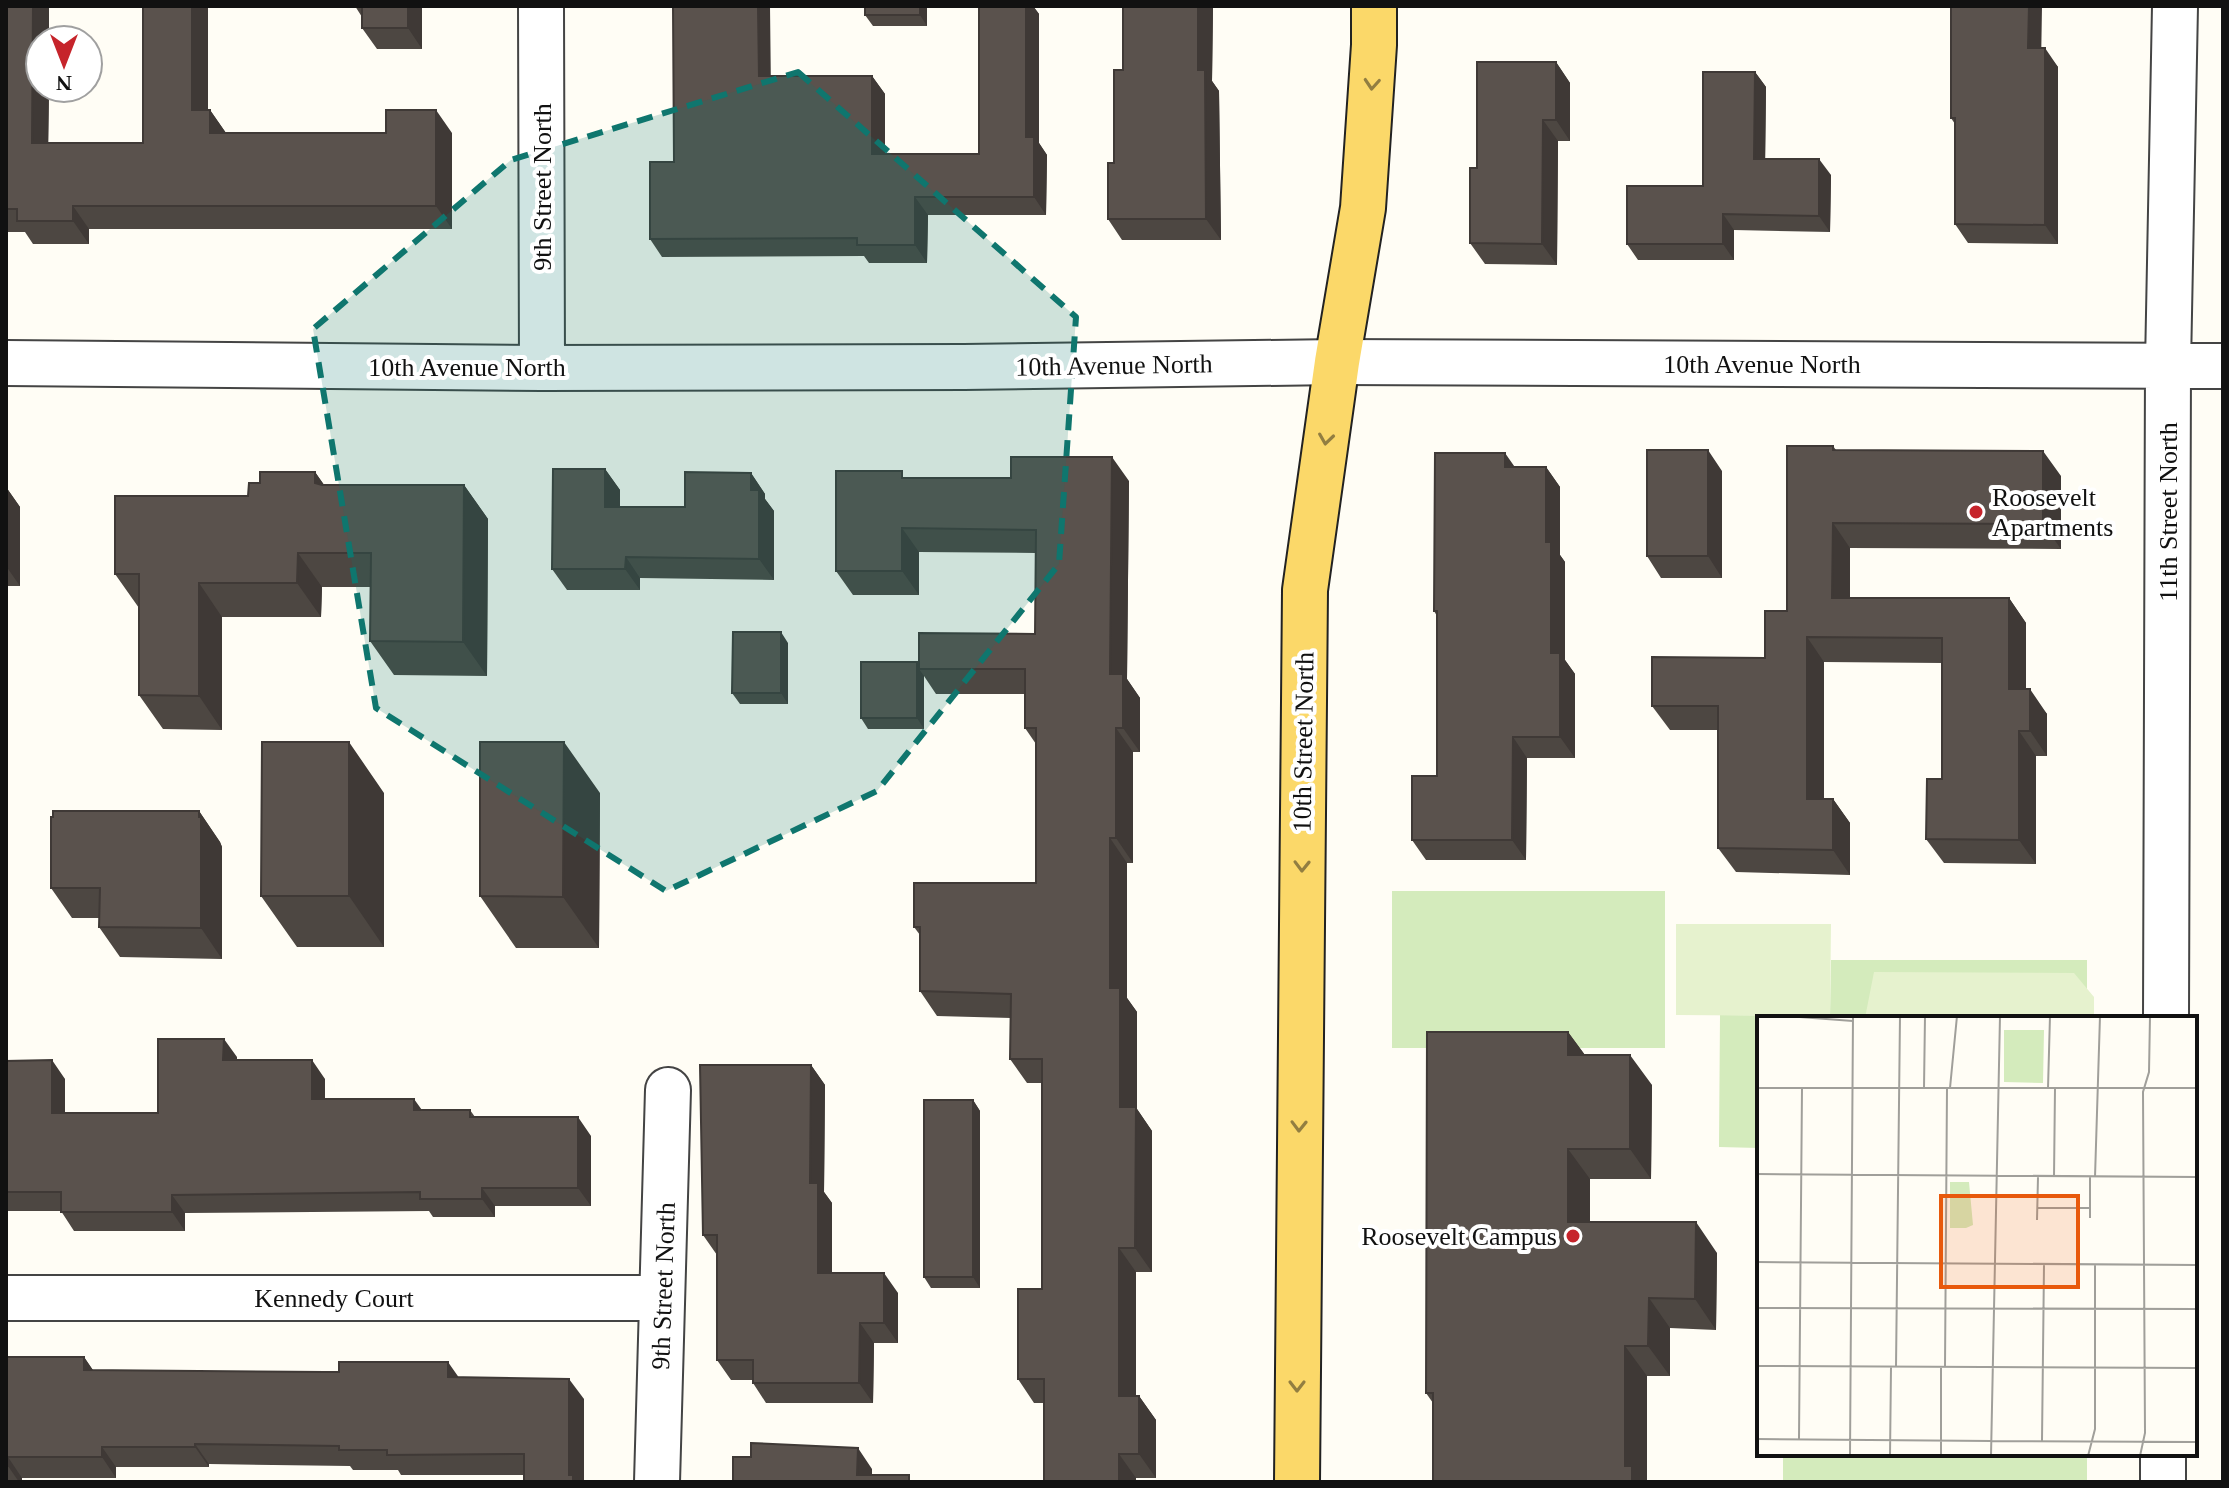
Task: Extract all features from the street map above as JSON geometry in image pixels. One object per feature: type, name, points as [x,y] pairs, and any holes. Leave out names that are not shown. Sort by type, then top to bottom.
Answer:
[{"type":"main road","name":"10th Street North","points":[[1297,1482],[1305,590],[1337,362],[1363,208],[1374,6]]},
{"type":"street","name":"9th Street North","points":[[541,6],[542,368]]},
{"type":"street","name":"11th Street North","points":[[2166,1016],[2168,365],[2175,6]]},
{"type":"street","name":"10th Avenue North","points":[[6,363],[542,368],[1337,362],[2223,366]]},
{"type":"street","name":"9th Street North","points":[[657,1482],[668,1090]]},
{"type":"street","name":"Kennedy Court","points":[[6,1298],[662,1298]]},
{"type":"street","points":[[2163,1456],[2163,1482]]},
{"type":"highlighted area","points":[[798,72],[1076,317],[1059,564],[877,791],[666,891],[376,708],[313,329],[511,160]]},
{"type":"green space","points":[[1392,891],[1665,891],[1665,1048],[1392,1048]]},
{"type":"green space","points":[[1676,924],[1831,924],[1830,1016],[1676,1015]]},
{"type":"green space","points":[[1831,960],[2087,960],[2087,1016],[1830,1016]]},
{"type":"green space","points":[[1874,972],[2074,973],[2094,997],[2094,1016],[1865,1016]]},
{"type":"green space","points":[[1720,1015],[1830,1016],[1757,1016],[1757,1148],[1719,1147]]},
{"type":"green space","points":[[1783,1456],[2087,1456],[2087,1482],[1783,1482]]},
{"type":"building","points":[[6,6],[33,6],[33,24],[24,24],[24,104],[32,104],[32,143],[143,143],[143,6],[192,6],[192,110],[210,110],[210,133],[386,133],[386,110],[436,110],[436,206],[73,206],[73,221],[17,221],[17,209],[6,209]]},
{"type":"building","points":[[362,6],[408,6],[408,28],[362,28]]},
{"type":"building","points":[[673,6],[758,6],[759,76],[872,76],[872,154],[979,154],[979,6],[1026,6],[1026,137],[1034,137],[1034,197],[915,197],[915,245],[857,245],[857,238],[650,239],[650,162],[674,162]]},
{"type":"building","points":[[865,6],[920,6],[920,15],[865,15]]},
{"type":"building","points":[[1123,6],[1198,6],[1198,70],[1205,70],[1206,219],[1108,219],[1108,163],[1114,163],[1114,70],[1123,70]]},
{"type":"building","points":[[1951,6],[2029,6],[2028,48],[2045,48],[2045,225],[1955,224]]},
{"type":"building","points":[[1477,62],[1556,62],[1556,120],[1543,120],[1542,244],[1470,243],[1470,168],[1477,168]]},
{"type":"building","points":[[1703,72],[1755,72],[1754,159],[1819,159],[1819,216],[1723,214],[1723,244],[1627,244],[1627,186],[1703,186]]},
{"type":"building","points":[[1787,446],[1833,446],[1833,450],[2043,451],[2043,524],[1833,523],[1832,598],[2009,598],[2009,689],[2030,689],[2030,731],[2019,731],[2019,840],[1926,839],[1927,779],[1942,779],[1942,638],[1807,637],[1807,799],[1833,799],[1833,850],[1718,848],[1718,706],[1652,706],[1652,657],[1765,658],[1765,611],[1787,611]]},
{"type":"building","points":[[1647,450],[1708,450],[1708,556],[1647,556]]},
{"type":"building","points":[[1435,453],[1505,453],[1505,467],[1546,467],[1546,542],[1551,542],[1551,653],[1560,653],[1560,737],[1513,737],[1512,840],[1412,840],[1412,776],[1437,776]]},
{"type":"building","points":[[1011,457],[1112,457],[1110,674],[1123,674],[1123,728],[1116,728],[1116,838],[1110,838],[1110,988],[1120,988],[1120,1107],[1136,1107],[1135,1248],[1119,1248],[1119,1396],[1139,1396],[1139,1454],[1119,1454],[1119,1482],[1044,1482],[1044,1379],[1018,1379],[1018,1289],[1042,1289],[1042,1059],[1010,1059],[1011,994],[920,991],[920,927],[914,927],[914,883],[1036,883],[1036,728],[1025,728],[1025,669],[919,669],[919,633],[1035,634],[1036,530],[902,528],[902,571],[836,571],[836,471],[902,471],[902,478],[1011,478]]},
{"type":"building","points":[[553,469],[605,469],[605,507],[685,507],[685,472],[751,473],[751,490],[759,490],[759,559],[626,557],[625,569],[552,569]]},
{"type":"building","points":[[260,472],[315,472],[315,483],[322,485],[464,485],[463,642],[370,641],[371,553],[298,553],[297,583],[199,583],[199,696],[139,695],[139,574],[115,574],[115,496],[248,496],[249,483],[260,483]]},
{"type":"building","points":[[733,632],[781,632],[781,693],[732,693]]},
{"type":"building","points":[[861,662],[917,662],[917,718],[861,718]]},
{"type":"building","points":[[262,742],[349,742],[349,896],[261,896]]},
{"type":"building","points":[[480,742],[564,742],[563,897],[480,896]]},
{"type":"building","points":[[53,811],[199,811],[201,928],[99,927],[100,888],[51,888]]},
{"type":"building","points":[[1427,1032],[1568,1032],[1568,1055],[1630,1055],[1630,1149],[1568,1149],[1568,1222],[1696,1222],[1695,1299],[1649,1298],[1648,1346],[1625,1346],[1625,1466],[1632,1466],[1632,1482],[1433,1482],[1433,1393],[1426,1393]]},
{"type":"building","points":[[158,1039],[224,1039],[223,1060],[312,1060],[312,1099],[414,1099],[414,1110],[470,1110],[470,1117],[578,1117],[578,1188],[482,1188],[482,1199],[420,1199],[420,1192],[172,1195],[172,1212],[61,1212],[61,1192],[6,1192],[6,1061],[52,1060],[52,1113],[158,1113]]},
{"type":"building","points":[[700,1065],[811,1065],[810,1183],[818,1183],[818,1273],[884,1273],[884,1323],[860,1323],[859,1383],[753,1383],[753,1360],[717,1360],[717,1235],[703,1235]]},
{"type":"building","points":[[924,1100],[973,1100],[973,1277],[924,1277]]},
{"type":"building","points":[[6,1357],[84,1357],[84,1370],[339,1372],[339,1362],[448,1362],[448,1377],[569,1379],[569,1475],[573,1475],[573,1482],[524,1482],[524,1454],[387,1455],[387,1450],[339,1450],[339,1446],[195,1444],[195,1447],[102,1447],[102,1457],[8,1457],[6,1466]]},
{"type":"building","points":[[751,1443],[858,1448],[857,1475],[909,1475],[909,1482],[733,1482],[733,1457],[751,1457]]},
{"type":"place","name":"Roosevelt Apartments","points":[[1976,512]]},
{"type":"place","name":"Roosevelt Campus","points":[[1573,1236]]}]
